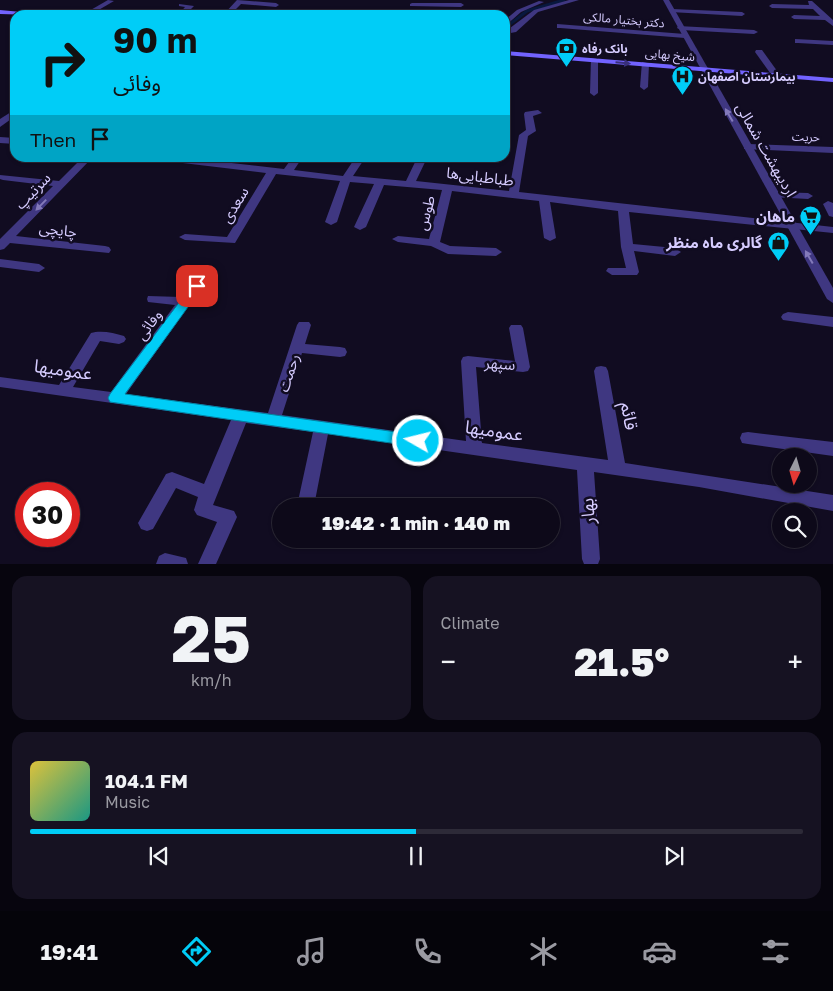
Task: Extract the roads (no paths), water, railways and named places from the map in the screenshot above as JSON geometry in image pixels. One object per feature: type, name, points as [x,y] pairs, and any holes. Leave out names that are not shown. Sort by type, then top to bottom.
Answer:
[{"type":"main road","name":"شیخ بهایی","points":[[510,53],[833,80]]},
{"type":"street","points":[[510,19],[518,12],[550,0]]},
{"type":"street","points":[[510,31],[536,11],[576,0]]},
{"type":"street","name":"اردیبهشت شمالی","points":[[666,0],[703,69],[776,195],[790,226],[833,299]]},
{"type":"street","points":[[777,0],[784,6]]},
{"type":"street","points":[[808,0],[831,22]]},
{"type":"street","points":[[94,10],[111,1]]},
{"type":"street","points":[[231,10],[240,1],[276,5]]},
{"type":"street","points":[[412,4],[461,5]]},
{"type":"street","points":[[434,4],[434,10]]},
{"type":"street","points":[[181,5],[191,6],[187,10]]},
{"type":"street","points":[[772,6],[815,7]]},
{"type":"street","points":[[672,11],[742,14]]},
{"type":"street","points":[[794,17],[831,22]]},
{"type":"street","name":"دکتر بختیار مالکی","points":[[560,26],[686,36]]},
{"type":"street","points":[[681,28],[754,32]]},
{"type":"street","points":[[798,41],[833,43]]},
{"type":"street","points":[[759,52],[776,75]]},
{"type":"street","points":[[594,60],[594,93]]},
{"type":"street","points":[[644,87],[645,64]]},
{"type":"street","points":[[513,196],[524,135],[531,131],[528,114],[538,113]]},
{"type":"street","points":[[0,124],[10,116]]},
{"type":"street","name":"حریت","points":[[747,147],[833,150]]},
{"type":"street","name":"سرتیپ","points":[[4,243],[83,162]]},
{"type":"street","name":"طباطبایی‌ها","points":[[223,162],[346,179],[448,187],[513,196],[833,230]]},
{"type":"street","points":[[287,172],[294,162]]},
{"type":"street","points":[[331,222],[346,179],[357,162]]},
{"type":"street","points":[[409,185],[420,162]]},
{"type":"street","name":"سعدی","points":[[185,237],[231,241],[273,170]]},
{"type":"street","points":[[2,177],[61,184]]},
{"type":"street","points":[[360,227],[380,182]]},
{"type":"street","name":"طوس","points":[[448,187],[434,243],[448,250],[496,252]]},
{"type":"street","points":[[776,195],[808,196]]},
{"type":"street","points":[[544,199],[550,238]]},
{"type":"street","points":[[612,272],[633,272],[627,247],[623,208]]},
{"type":"street","points":[[398,239],[434,243]]},
{"type":"street","name":"چایچی","points":[[4,243],[105,250]]},
{"type":"street","points":[[627,247],[675,252]]},
{"type":"street","points":[[0,263],[39,268]]},
{"type":"street","name":"وفائی","points":[[115,398],[208,270]]},
{"type":"street","points":[[153,299],[185,302]]},
{"type":"street","points":[[788,317],[833,322]]},
{"type":"street","name":"رحمت","points":[[273,420],[304,325]]},
{"type":"street","name":"سپهر","points":[[475,449],[468,361],[522,367],[516,328]]},
{"type":"street","points":[[63,390],[96,336],[120,339]]},
{"type":"street","points":[[297,348],[340,352]]},
{"type":"street","name":"قائم","points":[[601,371],[618,468]]},
{"type":"street","name":"عمومیها","points":[[0,382],[618,468],[833,503]]},
{"type":"street","points":[[207,564],[228,516],[203,510],[208,493],[241,416]]},
{"type":"street","points":[[307,498],[322,427]]},
{"type":"street","points":[[748,438],[833,449]]},
{"type":"street","name":"بهار","points":[[585,464],[591,559]]},
{"type":"street","points":[[147,523],[172,479],[208,493]]},
{"type":"waterway","points":[[510,24],[527,11],[564,0]]},
{"type":"place","name":"بانک رفاه","points":[[566,68]]},
{"type":"place","name":"بیمارستان اصفهان","points":[[682,96]]},
{"type":"place","name":"ماهان","points":[[811,236]]},
{"type":"place","name":"گالری ماه منظر","points":[[778,262]]}]
